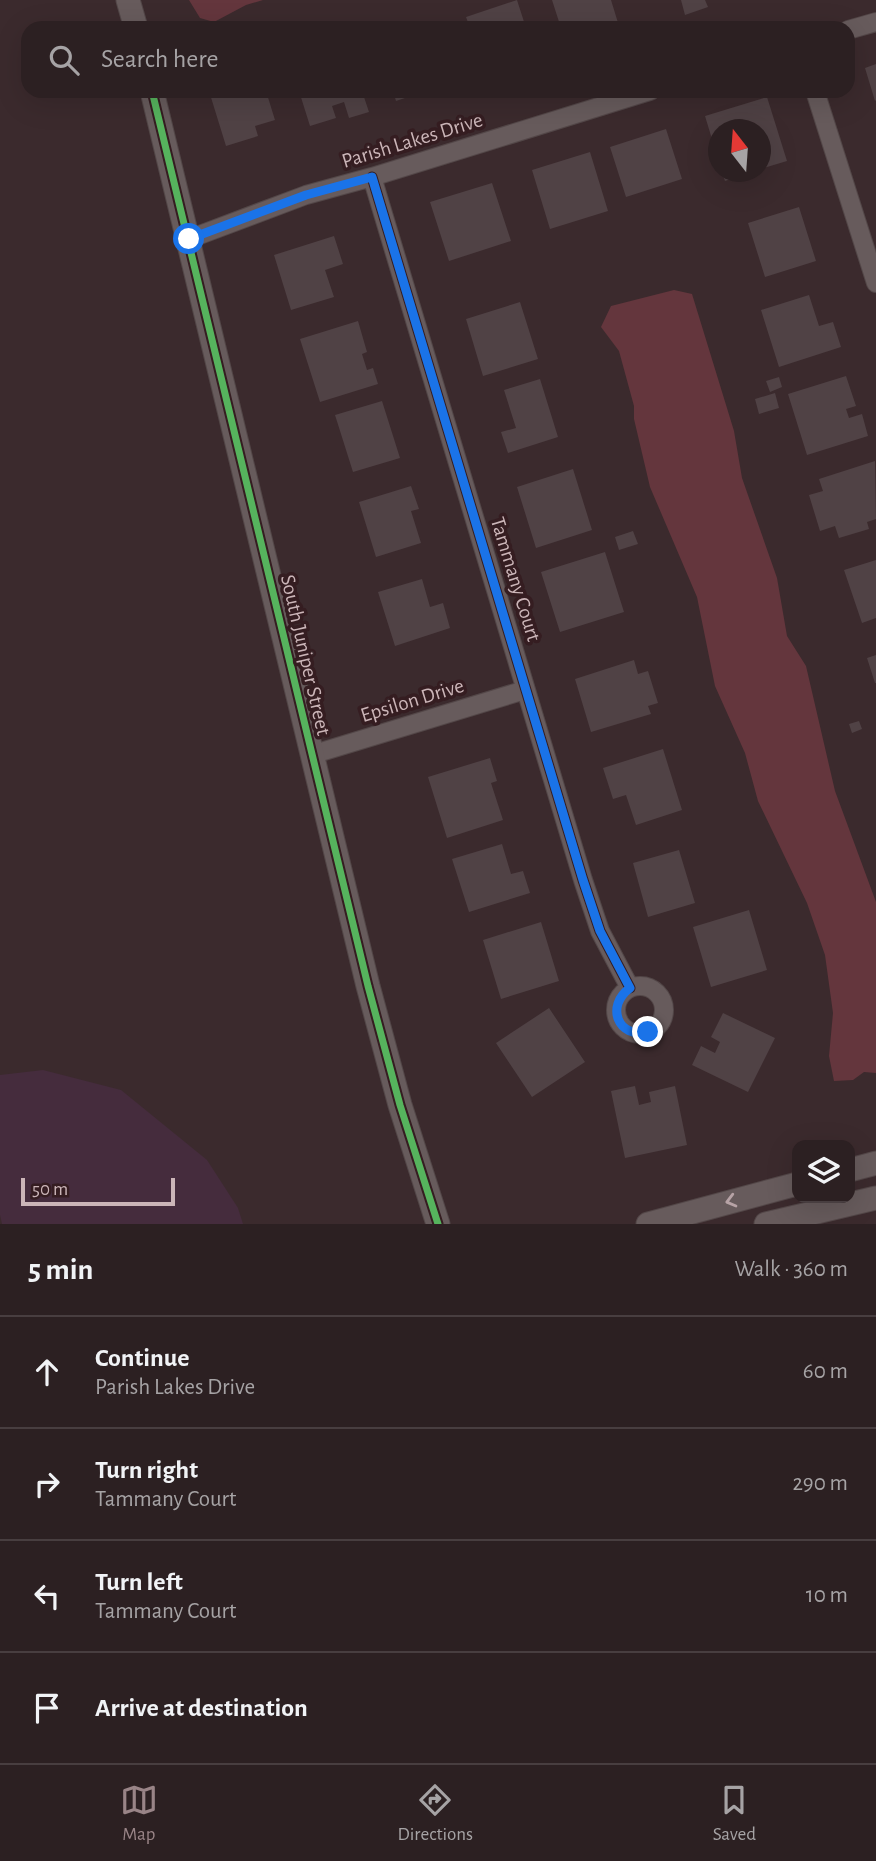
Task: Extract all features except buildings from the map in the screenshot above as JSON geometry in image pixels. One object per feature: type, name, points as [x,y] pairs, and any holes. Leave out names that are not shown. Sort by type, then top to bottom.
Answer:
[{"type":"street","points":[[128,0],[134,21]]},
{"type":"street","points":[[855,28],[876,22]]},
{"type":"street","name":"South Juniper Street","points":[[154,98],[372,999],[400,1105],[438,1224]]},
{"type":"street","name":"Parish Lakes Drive","points":[[189,239],[306,195],[627,98]]},
{"type":"street","points":[[818,98],[876,283]]},
{"type":"street","name":"Tammany Court","points":[[372,177],[600,931],[630,988]]},
{"type":"street","name":"Epsilon Drive","points":[[311,755],[525,690]]},
{"type":"street","points":[[855,1169],[876,1163]]},
{"type":"street","points":[[648,1224],[792,1185]]},
{"type":"street","points":[[766,1224],[876,1198]]},
{"type":"shaded area","points":[[189,0],[263,0],[246,5],[216,21],[200,18]]},
{"type":"shaded area","points":[[674,290],[692,294],[734,431],[742,478],[777,578],[787,636],[806,666],[835,791],[876,902],[876,1073],[864,1072],[853,1080],[834,1081],[829,1056],[833,1013],[825,955],[807,903],[758,801],[745,753],[715,686],[697,597],[650,487],[634,419],[634,406],[619,351],[601,327],[611,306]]},
{"type":"shaded area","points":[[43,1070],[121,1090],[207,1160],[238,1208],[243,1224],[2,1224],[0,1075]]},
{"type":"cycle path","points":[[154,98],[368,986],[400,1105],[438,1224]]},
{"type":"cycle path","points":[[372,177],[583,880],[600,931],[630,988]]},
{"type":"route","points":[[189,239],[306,195],[372,177],[583,880],[600,931],[630,988],[618,1000],[617,1016],[626,1029],[634,1033],[648,1032]]}]
